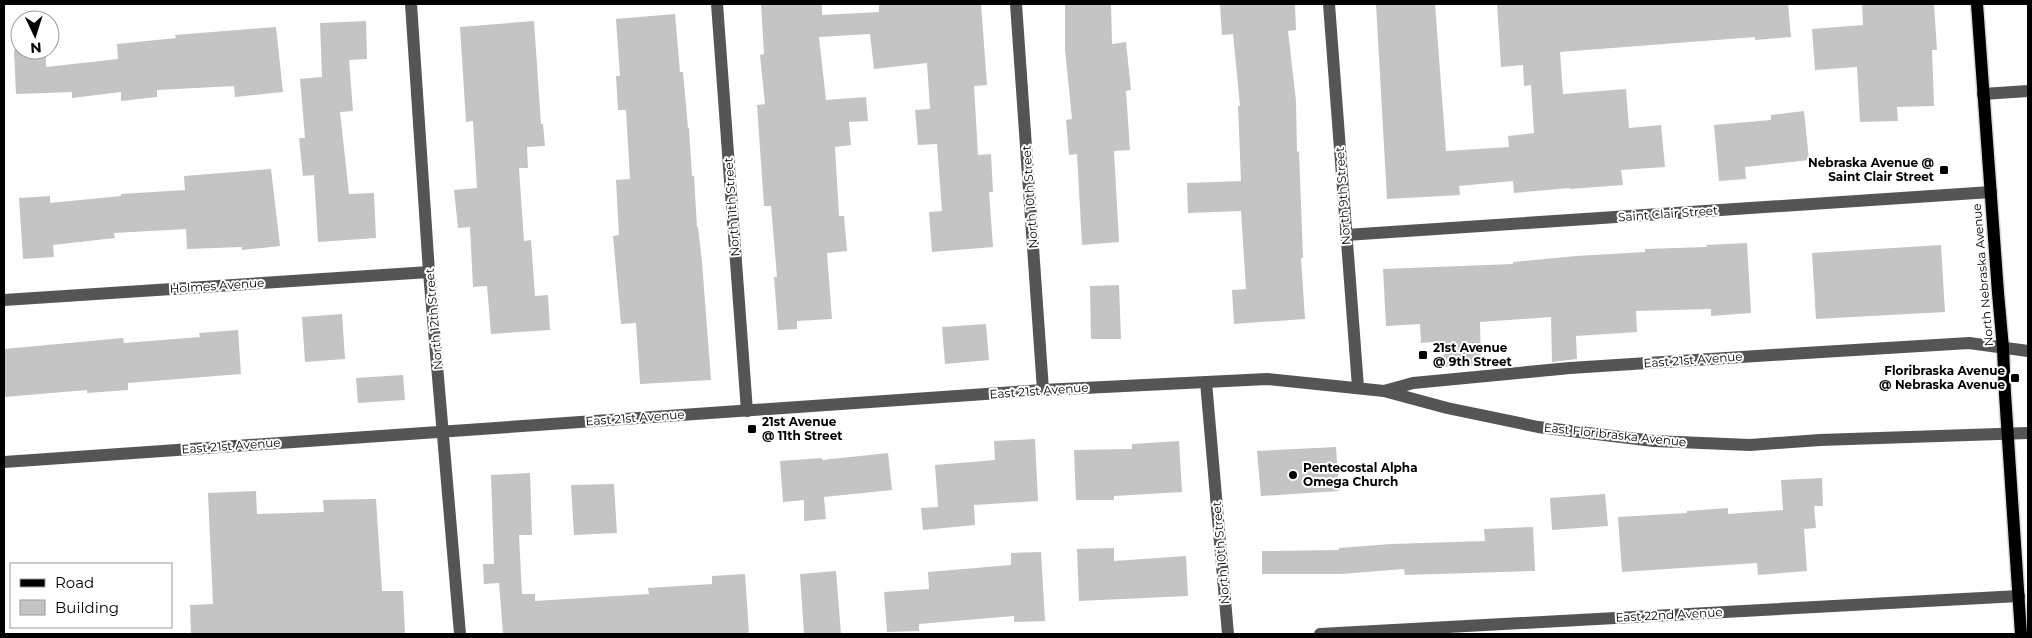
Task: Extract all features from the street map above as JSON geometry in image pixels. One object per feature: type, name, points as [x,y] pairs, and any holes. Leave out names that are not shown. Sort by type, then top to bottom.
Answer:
[{"type":"main road","name":"North Nebraska Avenue","points":[[1977,4],[2003,348],[2007,434],[2019,596],[2024,632]]},
{"type":"street","name":"North 12th Street","points":[[411,4],[429,272],[460,634]]},
{"type":"street","name":"North 11th Street","points":[[717,4],[747,411]]},
{"type":"street","name":"North 10th Street","points":[[1016,4],[1043,390]]},
{"type":"street","name":"North 9th Street","points":[[1329,4],[1358,387]]},
{"type":"street","points":[[1983,94],[2028,91]]},
{"type":"street","name":"Saint Clair Street","points":[[1346,235],[1990,192]]},
{"type":"street","name":"Holmes Avenue","points":[[4,300],[429,272]]},
{"type":"street","name":"East 21st Avenue","points":[[1384,390],[1413,383],[1570,368],[1969,343],[2028,350]]},
{"type":"street","name":"East 21st Avenue","points":[[4,462],[1043,390],[1267,378]]},
{"type":"street","name":"East Floribraska Avenue","points":[[1267,378],[1384,390],[1447,408],[1538,427],[1654,441],[1750,444],[2028,433]]},
{"type":"street","name":"North 10th Street","points":[[1206,382],[1228,634]]},
{"type":"street","name":"East 22nd Avenue","points":[[1320,634],[2019,596]]},
{"type":"building","points":[[761,4],[822,4],[822,15],[879,12],[879,4],[981,4],[987,85],[974,86],[978,155],[991,154],[993,192],[989,192],[993,247],[932,252],[929,212],[942,211],[937,144],[918,145],[915,110],[930,109],[927,63],[874,69],[870,34],[819,37],[826,100],[866,97],[868,121],[849,122],[851,145],[835,147],[839,216],[844,216],[847,251],[827,253],[832,319],[797,321],[797,329],[778,330],[774,277],[777,277],[771,206],[764,206],[757,105],[765,104],[760,55],[764,54]]},
{"type":"building","points":[[1065,4],[1111,4],[1112,44],[1126,42],[1131,90],[1126,91],[1130,150],[1114,151],[1119,242],[1082,245],[1077,154],[1069,155],[1066,120],[1072,119],[1065,49]]},
{"type":"building","points":[[1220,4],[1295,4],[1296,30],[1288,31],[1296,101],[1297,152],[1299,151],[1303,258],[1301,258],[1305,319],[1234,324],[1232,290],[1246,289],[1241,211],[1188,213],[1187,183],[1241,181],[1238,106],[1240,106],[1233,34],[1222,35]]},
{"type":"building","points":[[1376,4],[1435,4],[1446,151],[1509,147],[1508,136],[1534,133],[1531,85],[1524,86],[1523,65],[1501,67],[1497,4],[1788,4],[1791,37],[1755,40],[1755,37],[1560,52],[1563,94],[1626,89],[1629,128],[1661,125],[1665,167],[1621,170],[1623,185],[1514,193],[1513,181],[1459,186],[1460,195],[1387,199]]},
{"type":"building","points":[[1862,4],[1934,4],[1937,50],[1932,50],[1934,106],[1897,107],[1898,121],[1860,122],[1857,67],[1815,70],[1812,29],[1863,25]]},
{"type":"building","points":[[675,14],[680,72],[683,72],[689,128],[692,176],[694,176],[711,380],[640,384],[636,323],[621,324],[613,236],[619,235],[616,180],[630,179],[626,110],[618,110],[616,76],[620,76],[616,19]]},
{"type":"building","points":[[366,21],[367,59],[349,60],[353,111],[340,112],[349,194],[374,193],[376,238],[318,242],[314,175],[303,176],[299,138],[305,138],[300,79],[322,77],[320,23]]},
{"type":"building","points":[[534,21],[541,124],[543,124],[545,146],[527,147],[528,168],[519,168],[524,241],[531,240],[535,296],[548,295],[550,330],[491,334],[487,286],[473,287],[470,227],[458,228],[454,190],[477,188],[473,121],[466,122],[460,27]]},
{"type":"building","points":[[276,27],[283,92],[235,97],[234,86],[157,90],[157,97],[121,101],[121,92],[72,98],[72,92],[16,94],[14,60],[46,60],[46,67],[118,59],[117,44],[176,38],[175,35]]},
{"type":"building","points":[[1804,111],[1809,160],[1745,167],[1746,179],[1719,181],[1714,125],[1771,120],[1771,115]]},
{"type":"building","points":[[271,169],[280,246],[242,250],[242,247],[187,249],[186,229],[114,233],[115,238],[53,245],[54,257],[23,259],[19,198],[50,196],[50,203],[121,196],[121,194],[185,190],[184,176]]},
{"type":"building","points":[[1747,243],[1751,313],[1711,316],[1711,309],[1636,311],[1637,332],[1576,336],[1577,359],[1552,362],[1551,317],[1480,322],[1481,366],[1444,367],[1443,341],[1421,343],[1420,324],[1386,326],[1383,269],[1513,264],[1513,262],[1576,256],[1645,252],[1645,249],[1707,247],[1706,245]]},
{"type":"building","points":[[1941,245],[1945,312],[1816,319],[1812,253]]},
{"type":"building","points":[[1119,285],[1121,339],[1091,339],[1090,286]]},
{"type":"building","points":[[342,314],[345,359],[305,362],[302,317]]},
{"type":"building","points":[[986,324],[989,360],[945,364],[942,327]]},
{"type":"building","points":[[238,330],[241,374],[128,383],[128,390],[87,393],[87,390],[4,397],[4,349],[123,338],[124,343],[200,337],[199,333]]},
{"type":"building","points":[[403,375],[405,400],[358,403],[356,378]]},
{"type":"building","points":[[1035,439],[1038,501],[974,505],[975,525],[923,530],[921,508],[938,507],[935,465],[995,460],[994,441]]},
{"type":"building","points":[[1179,441],[1182,492],[1114,496],[1114,500],[1076,500],[1074,450],[1132,449],[1132,444]]},
{"type":"building","points":[[1336,447],[1339,491],[1261,496],[1257,451]]},
{"type":"building","points":[[888,453],[892,490],[824,497],[826,519],[804,521],[804,500],[783,502],[780,461],[822,458],[822,460]]},
{"type":"building","points":[[530,473],[532,535],[519,535],[522,594],[535,594],[535,601],[649,594],[648,588],[712,584],[712,576],[745,574],[749,634],[503,634],[499,583],[484,584],[483,564],[494,564],[491,475]]},
{"type":"building","points":[[1822,478],[1823,506],[1814,506],[1816,528],[1804,529],[1807,571],[1758,575],[1757,563],[1622,572],[1618,517],[1687,513],[1687,511],[1728,508],[1728,514],[1783,510],[1781,480]]},
{"type":"building","points":[[614,484],[617,533],[574,535],[571,485]]},
{"type":"building","points":[[256,491],[257,514],[324,512],[323,500],[376,499],[382,591],[403,591],[405,634],[191,634],[190,605],[213,604],[208,493]]},
{"type":"building","points":[[1605,494],[1608,526],[1552,530],[1550,498]]},
{"type":"building","points":[[1533,527],[1535,571],[1405,575],[1404,569],[1341,574],[1262,574],[1262,551],[1339,550],[1339,548],[1391,544],[1485,541],[1484,529]]},
{"type":"building","points":[[1114,548],[1114,561],[1186,556],[1188,596],[1079,601],[1077,549]]},
{"type":"building","points":[[1041,552],[1045,621],[1014,622],[1014,616],[919,624],[919,631],[887,632],[884,592],[929,589],[928,572],[1011,565],[1011,553]]},
{"type":"building","points":[[836,571],[841,634],[804,634],[800,574]]},
{"type":"place","name":"Nebraska Avenue @ Saint Clair Street","points":[[1944,170]]},
{"type":"place","name":"21st Avenue @ 9th Street","points":[[1423,355]]},
{"type":"place","name":"Floribraska Avenue @ Nebraska Avenue","points":[[2015,378]]},
{"type":"place","name":"21st Avenue @ 11th Street","points":[[752,429]]},
{"type":"place","name":"Pentecostal Alpha Omega Church","points":[[1293,475]]}]
